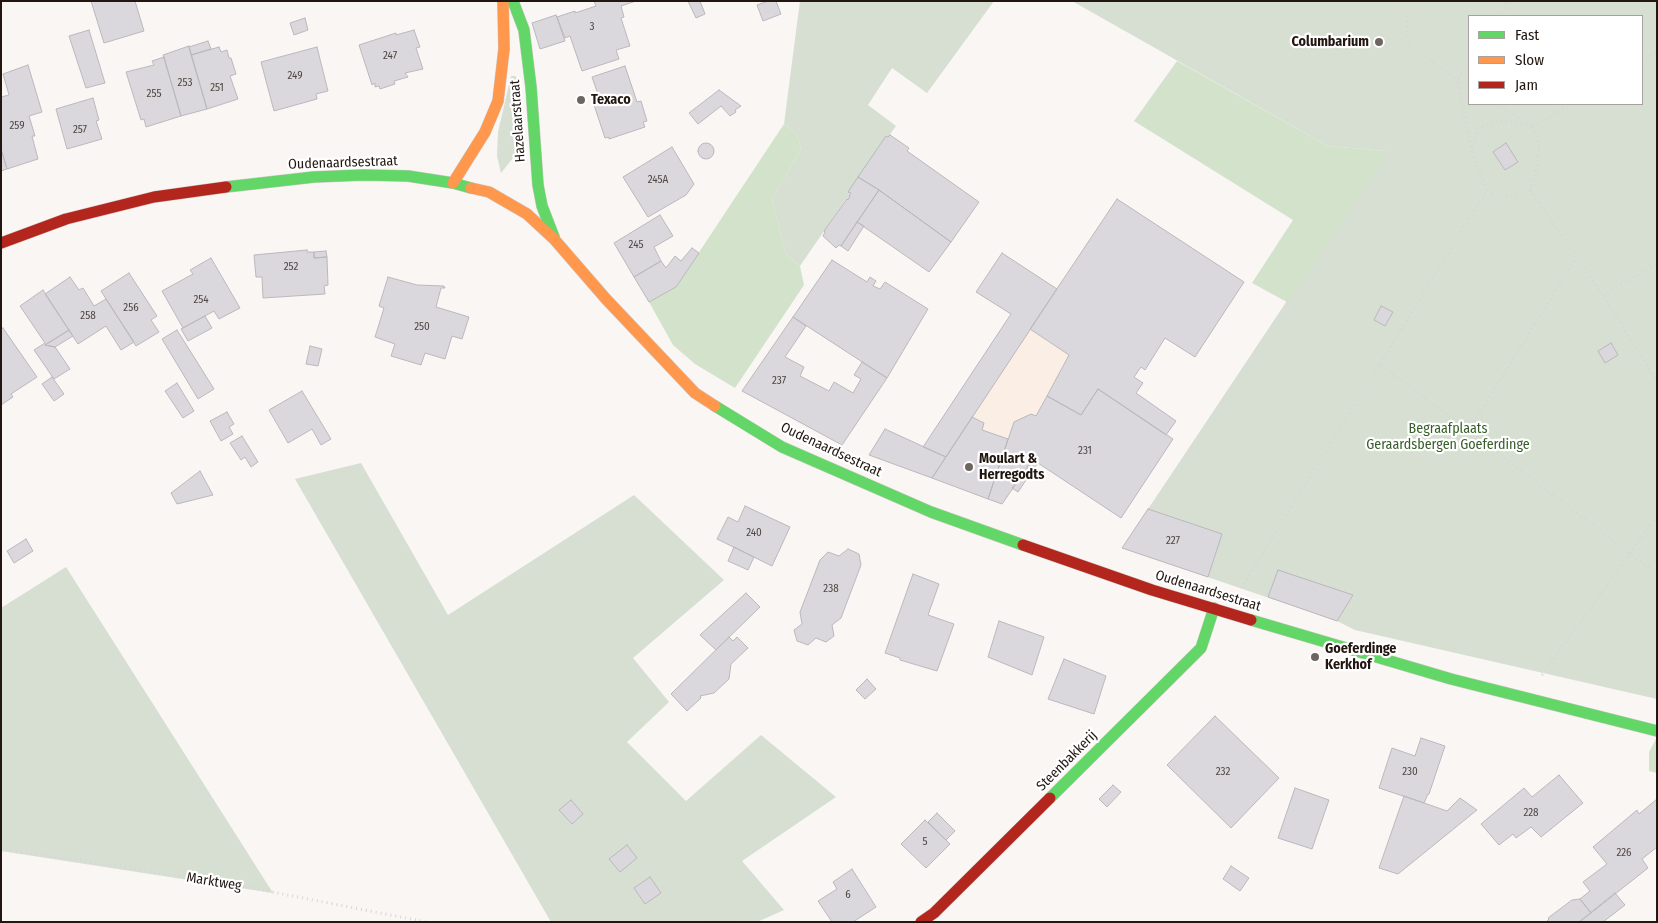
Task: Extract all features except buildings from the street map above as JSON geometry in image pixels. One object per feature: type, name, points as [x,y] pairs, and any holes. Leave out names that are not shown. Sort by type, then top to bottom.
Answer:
[{"type":"main road","name":"Hazelaarstraat","points":[[453,183],[485,132],[498,101],[504,49],[503,1]]},
{"type":"main road","name":"Hazelaarstraat","points":[[513,1],[524,30],[531,87],[538,185],[542,206],[554,239]]},
{"type":"main road","name":"Oudenaardsestraat","points":[[1,243],[66,219],[146,199],[251,183],[308,177],[408,176],[453,183],[489,192],[527,214],[554,239],[606,299],[695,393],[782,446],[931,512],[1152,590],[1451,679],[1657,731]]},
{"type":"main road","name":"Steenbakkerij","points":[[921,922],[934,913],[1201,648],[1214,608]]},
{"type":"path","points":[[1408,1],[1407,44],[1468,87]]},
{"type":"path","points":[[1499,15],[1508,1]]},
{"type":"path","points":[[1643,60],[1657,52]]},
{"type":"path","points":[[1468,63],[1457,80],[1472,152],[1486,190],[1504,198],[1530,190]]},
{"type":"path","points":[[1497,105],[1533,127],[1539,146],[1537,168],[1530,190]]},
{"type":"path","points":[[1472,152],[1478,128],[1500,120],[1533,127],[1569,105]]},
{"type":"path","points":[[1237,593],[1486,190]]},
{"type":"path","points":[[1530,190],[1602,295],[1657,381]]},
{"type":"path","points":[[1468,431],[1576,258]]},
{"type":"path","points":[[1602,295],[1657,264]]},
{"type":"path","points":[[1380,364],[1657,574]]},
{"type":"path","points":[[1541,675],[1657,516]]},
{"type":"path","name":"Marktweg","points":[[1,849],[94,862],[426,922]]},
{"type":"path","points":[[708,922],[734,920],[735,922]]},
{"type":"shaded area","points":[[1030,329],[1069,355],[1047,396],[1081,415],[1098,389],[1173,439],[1121,518],[1039,463],[1018,492],[1012,489],[1002,504],[932,478]]},
{"type":"green space","points":[[800,1],[994,1],[927,93],[892,68],[868,105],[896,126],[888,137],[886,136],[849,195],[848,200],[846,199],[800,266],[786,254],[772,199],[801,149],[797,134],[784,124]]},
{"type":"green space","name":"Begraafplaats Geraardsbergen Goeferdinge","points":[[1072,1],[1657,1],[1657,699],[1355,630],[1337,621],[1122,548],[1387,151],[1328,146]]},
{"type":"green space","points":[[1177,61],[1328,146],[1388,151],[1287,302],[1252,283],[1293,220],[1134,121]]},
{"type":"green space","points":[[511,76],[515,76],[518,79],[521,125],[520,146],[501,173],[497,156],[498,132]]},
{"type":"green space","points":[[784,124],[797,134],[801,149],[772,199],[786,254],[800,266],[804,285],[735,388],[695,364],[673,345],[649,302],[676,287]]},
{"type":"green space","points":[[361,463],[448,615],[634,495],[724,580],[633,658],[669,702],[627,742],[686,801],[761,735],[836,797],[742,861],[784,910],[757,922],[551,922],[295,479]]},
{"type":"green space","points":[[66,567],[273,893],[1,851],[1,608]]},
{"type":"green space","points":[[1656,739],[1657,773],[1649,771],[1649,752]]},
{"type":"traffic: fast","points":[[513,1],[524,30],[531,87],[538,185],[542,206],[554,237]]},
{"type":"traffic: fast","points":[[226,187],[314,177],[363,175],[408,176],[453,183],[471,188]]},
{"type":"traffic: fast","points":[[715,406],[782,447],[931,512],[1023,545]]},
{"type":"traffic: fast","points":[[1050,798],[1201,648],[1214,608]]},
{"type":"traffic: fast","points":[[1251,620],[1451,679],[1657,731]]},
{"type":"traffic: slow","points":[[453,183],[485,132],[498,101],[504,49],[503,1]]},
{"type":"traffic: slow","points":[[471,188],[489,192],[527,214],[554,239],[606,299],[695,393],[715,406]]},
{"type":"traffic: jam","points":[[1,243],[66,219],[154,197],[226,187]]},
{"type":"traffic: jam","points":[[1023,545],[1152,590],[1251,620]]},
{"type":"traffic: jam","points":[[921,922],[934,913],[1050,798]]},
{"type":"place","name":"Columbarium","points":[[1379,42]]},
{"type":"place","name":"Texaco","points":[[581,100]]},
{"type":"place","name":"Moulart & Herregodts","points":[[969,467]]},
{"type":"place","name":"Goeferdinge Kerkhof","points":[[1315,657]]}]
